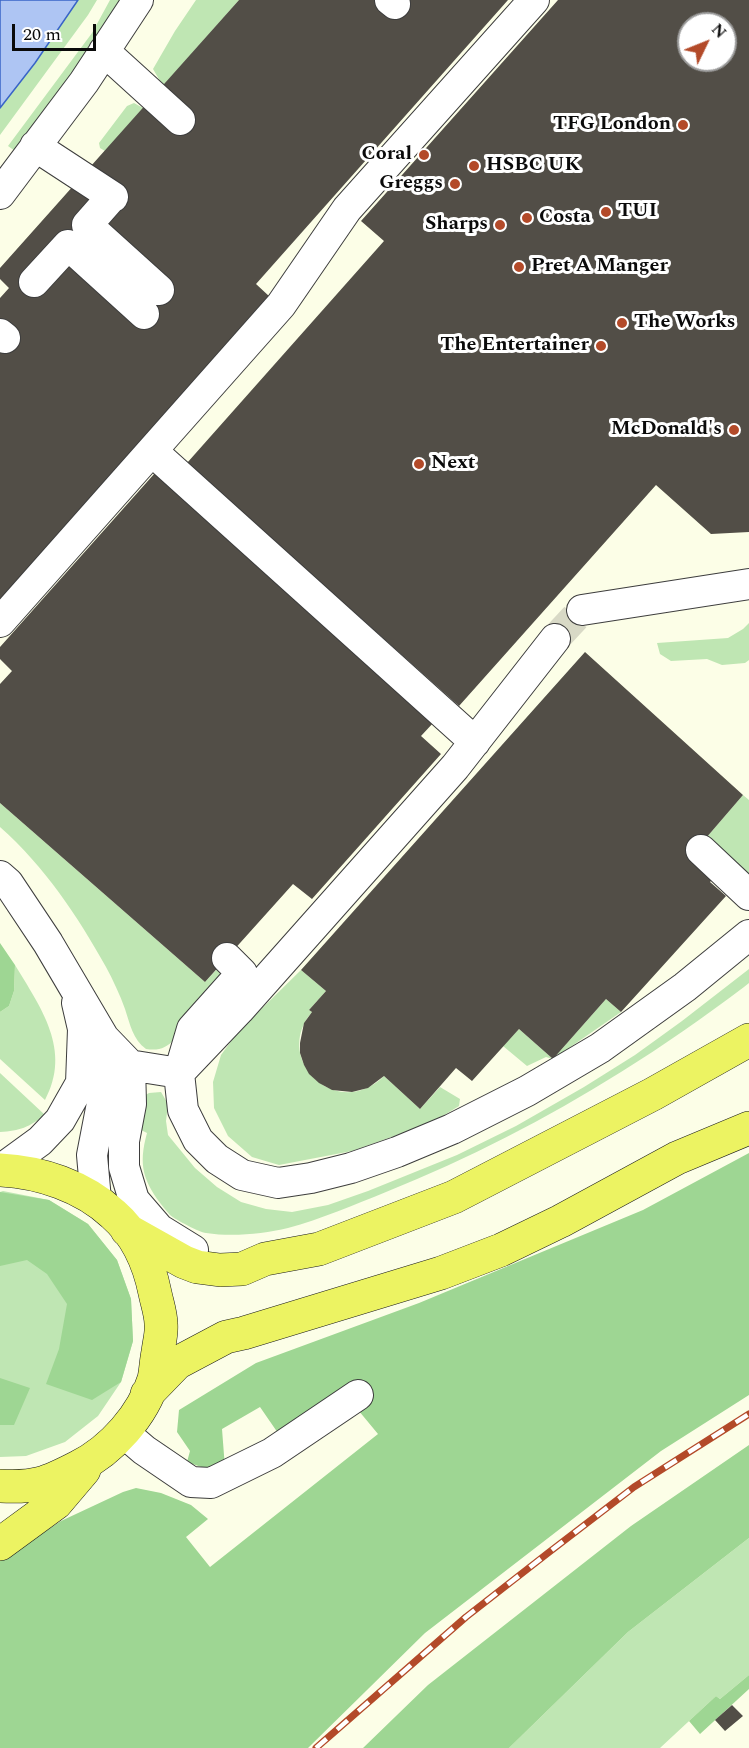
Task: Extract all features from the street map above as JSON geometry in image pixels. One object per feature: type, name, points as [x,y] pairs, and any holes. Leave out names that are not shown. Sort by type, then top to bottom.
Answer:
[{"type":"main road","points":[[653,1094],[749,1017]]},
{"type":"main road","points":[[127,1230],[184,1262],[197,1267],[220,1270],[242,1269],[265,1259],[319,1250],[454,1197],[653,1094],[749,1040]]},
{"type":"main road","points":[[677,1158],[749,1105]]},
{"type":"main road","points":[[147,1394],[177,1363],[226,1337],[244,1334],[441,1273],[501,1251],[677,1158],[749,1128]]},
{"type":"main road","points":[[0,1170],[21,1171],[76,1188],[113,1214],[127,1230],[151,1272],[161,1325],[154,1378],[130,1424],[113,1443],[93,1459],[51,1481],[32,1486],[0,1486]]},
{"type":"main road","points":[[0,1544],[56,1503],[93,1459]]},
{"type":"lane","points":[[0,194],[84,82],[138,0]]},
{"type":"lane","points":[[0,622],[281,305],[347,209],[534,0]]},
{"type":"lane","points":[[104,51],[180,120]]},
{"type":"lane","points":[[34,282],[68,245],[151,302],[87,225],[111,198],[36,146]]},
{"type":"lane","points":[[152,451],[475,742]]},
{"type":"lane","points":[[582,610],[749,584]]},
{"type":"lane","points":[[179,1073],[210,1042],[455,767],[555,639]]},
{"type":"lane","points":[[701,850],[749,895]]},
{"type":"lane","points":[[0,876],[19,900],[115,1055],[131,1104],[124,1141],[124,1167],[134,1200],[159,1229],[207,1258],[216,1262],[265,1259]]},
{"type":"lane","points":[[227,958],[242,973],[192,1029],[179,1073],[183,1110],[198,1140],[217,1159],[242,1175],[278,1183],[351,1168],[397,1152],[452,1129],[527,1091],[600,1048],[685,987],[749,935]]},
{"type":"lane","points":[[0,1170],[40,1141],[60,1120],[81,1083],[83,1029],[72,983]]},
{"type":"lane","points":[[115,1055],[179,1073]]},
{"type":"lane","points":[[96,1200],[92,1155],[115,1055]]},
{"type":"lane","points":[[123,1432],[144,1450],[191,1482],[211,1483],[272,1453],[358,1395]]},
{"type":"green space","points":[[78,0],[97,0],[0,135],[0,108],[35,63]]},
{"type":"green space","points":[[110,0],[123,0],[84,59],[15,151],[8,146],[92,33]]},
{"type":"green space","points":[[196,0],[239,0],[163,86],[153,69]]},
{"type":"green space","points":[[134,103],[143,108],[105,151],[100,148],[99,143],[127,106]]},
{"type":"green space","points":[[749,623],[749,660],[745,663],[722,665],[707,659],[671,661],[660,654],[657,643],[728,638]]},
{"type":"green space","points":[[743,795],[749,800],[749,880],[706,838]]},
{"type":"green space","points":[[0,803],[205,982],[220,966],[225,971],[175,1039],[168,1045],[155,1050],[146,1049],[138,1041],[114,982],[84,929],[46,875],[0,827]]},
{"type":"green space","points":[[0,943],[15,965],[14,991],[9,1006],[0,1012]]},
{"type":"green space","points":[[15,965],[43,1013],[54,1047],[53,1082],[45,1100],[0,1059],[0,1012],[9,1006],[14,991]]},
{"type":"green space","points":[[749,969],[749,983],[744,987],[668,1042],[593,1089],[477,1152],[325,1216],[268,1232],[237,1235],[206,1233],[170,1215],[151,1190],[144,1173],[143,1155],[147,1133],[137,1128],[144,1096],[161,1092],[168,1104],[166,1121],[168,1135],[195,1168],[217,1187],[241,1202],[266,1209],[292,1212],[328,1205],[457,1155],[516,1126],[635,1055]]},
{"type":"green space","points":[[301,970],[326,991],[309,1010],[312,1012],[301,1030],[299,1049],[305,1065],[315,1079],[330,1089],[348,1092],[366,1088],[384,1076],[420,1109],[440,1087],[460,1099],[459,1106],[431,1123],[352,1151],[279,1165],[252,1157],[228,1136],[214,1108],[213,1082],[221,1055],[237,1033]]},
{"type":"green space","points":[[606,999],[621,1012],[553,1059]]},
{"type":"green space","points":[[519,1029],[553,1059],[546,1057],[527,1066],[503,1046]]},
{"type":"green space","points":[[0,1073],[45,1115],[24,1128],[0,1132]]},
{"type":"green space","points":[[749,1153],[749,1395],[661,1451],[425,1633],[308,1748],[0,1748],[0,1561],[61,1521],[136,1488],[161,1493],[191,1505],[208,1519],[186,1537],[210,1567],[378,1434],[344,1393],[280,1436],[260,1407],[222,1429],[225,1468],[204,1468],[187,1462],[190,1451],[177,1432],[179,1410],[256,1363],[419,1303],[643,1210]]},
{"type":"green space","points":[[0,1192],[49,1200],[88,1224],[117,1260],[131,1299],[133,1341],[121,1382],[98,1416],[65,1442],[26,1456],[0,1457]]},
{"type":"green space","points":[[0,1192],[49,1200],[88,1224],[117,1260],[131,1299],[133,1341],[121,1382],[92,1400],[46,1384],[59,1349],[67,1304],[47,1274],[27,1260],[0,1266]]},
{"type":"green space","points":[[0,1378],[30,1388],[14,1425],[0,1425]]},
{"type":"green space","points":[[749,1445],[749,1538],[628,1632],[509,1748],[363,1748],[428,1685],[631,1526]]},
{"type":"green space","points":[[749,1538],[749,1675],[720,1699],[716,1696],[660,1748],[509,1748],[628,1632]]},
{"type":"green space","points":[[749,1675],[749,1689],[700,1734],[689,1721],[716,1696],[720,1699]]},
{"type":"water","points":[[0,0],[78,0],[35,63],[0,108]]},
{"type":"building","points":[[239,0],[508,0],[256,284],[270,297],[0,600],[0,298],[9,288],[0,279],[0,268]]},
{"type":"building","points":[[558,0],[749,0],[749,532],[711,534],[656,485],[459,706],[187,463],[384,241],[361,221]]},
{"type":"building","points":[[155,473],[434,722],[421,736],[441,754],[312,899],[293,884],[205,982],[0,803],[0,684],[12,671],[0,659],[0,647]]},
{"type":"building","points":[[585,652],[743,795],[706,838],[730,860],[710,882],[726,896],[621,1012],[606,999],[553,1059],[519,1029],[472,1081],[456,1068],[420,1109],[384,1076],[368,1088],[352,1092],[332,1090],[319,1083],[309,1074],[304,1065],[300,1043],[304,1023],[312,1012],[309,1010],[326,991],[301,970]]},
{"type":"building","points":[[732,1705],[743,1716],[725,1731],[715,1720]]},
{"type":"tunnel","points":[[555,639],[582,610]]},
{"type":"railway","points":[[316,1748],[466,1617],[548,1553],[634,1487],[749,1414]]},
{"type":"place","name":"TFG London","points":[[683,125]]},
{"type":"place","name":"Coral","points":[[424,155]]},
{"type":"place","name":"HSBC UK","points":[[474,166]]},
{"type":"place","name":"Greggs","points":[[455,184]]},
{"type":"place","name":"TUI","points":[[606,212]]},
{"type":"place","name":"Costa","points":[[527,218]]},
{"type":"place","name":"Sharps","points":[[500,225]]},
{"type":"place","name":"Pret A Manger","points":[[519,267]]},
{"type":"place","name":"The Works","points":[[622,323]]},
{"type":"place","name":"The Entertainer","points":[[601,346]]},
{"type":"place","name":"McDonald's","points":[[734,430]]},
{"type":"place","name":"Next","points":[[419,464]]}]
